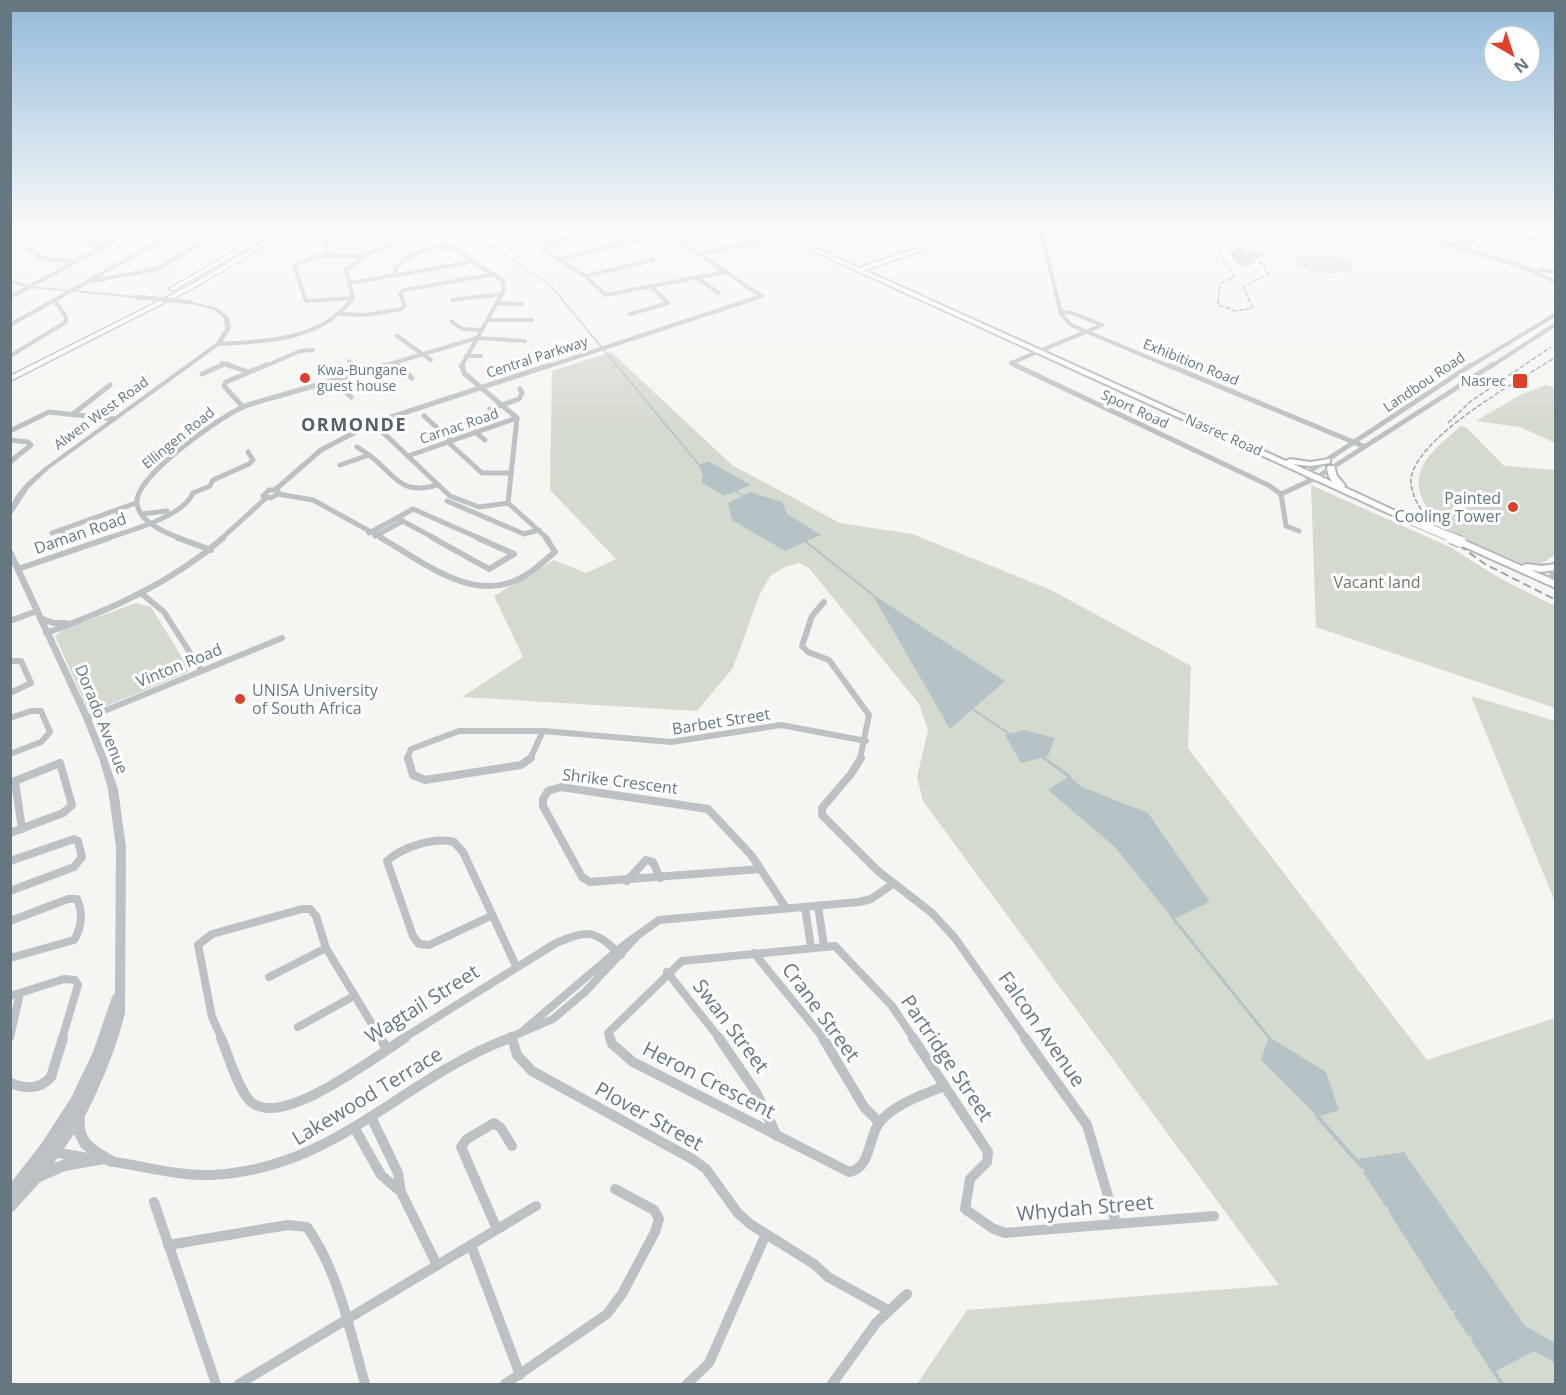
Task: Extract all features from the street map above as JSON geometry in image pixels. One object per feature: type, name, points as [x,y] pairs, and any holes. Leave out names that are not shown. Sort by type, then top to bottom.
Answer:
[{"type":"highway","points":[[10,371],[155,295]]},
{"type":"highway","points":[[10,379],[173,295]]},
{"type":"main road","name":"Nasrec Road","points":[[915,295],[1272,457],[1310,477],[1347,491],[1556,585]]},
{"type":"main road","points":[[1272,457],[1307,464],[1329,465],[1333,477],[1347,491]]},
{"type":"main road","points":[[1505,562],[1535,569],[1556,567]]},
{"type":"street","points":[[10,324],[62,295]]},
{"type":"street","points":[[119,295],[190,302],[216,309],[226,318],[228,329],[218,344]]},
{"type":"street","points":[[303,295],[308,302],[353,298]]},
{"type":"street","points":[[341,314],[366,315],[399,310],[405,306],[400,295]]},
{"type":"street","points":[[452,300],[493,295]]},
{"type":"street","points":[[502,295],[466,356],[462,370],[517,418],[508,503]]},
{"type":"street","points":[[630,314],[668,303],[660,295]]},
{"type":"street","name":"Central Parkway","points":[[211,550],[266,498],[263,496],[264,492],[276,492],[321,450],[373,423],[761,295]]},
{"type":"street","name":"Exhibition Road","points":[[1057,295],[1061,312],[1071,325],[1363,446]]},
{"type":"street","points":[[218,344],[283,338],[315,328],[341,314],[353,298]]},
{"type":"street","points":[[10,356],[66,322],[68,319],[54,300]]},
{"type":"street","points":[[498,303],[521,304]]},
{"type":"street","points":[[1039,351],[1102,325],[1072,313],[1061,312]]},
{"type":"street","name":"Landbou Road","points":[[1310,477],[1329,465],[1354,443],[1475,362],[1556,314]]},
{"type":"street","points":[[488,320],[532,320]]},
{"type":"street","points":[[451,321],[462,329],[481,330]]},
{"type":"street","name":"Landbou Road","points":[[1310,477],[1556,324]]},
{"type":"street","points":[[1064,341],[1072,332],[1071,325]]},
{"type":"street","points":[[1526,333],[1535,336]]},
{"type":"street","points":[[397,336],[431,360]]},
{"type":"street","name":"Ellingen Road","points":[[136,503],[136,493],[151,475],[218,420],[243,406],[477,338],[525,341]]},
{"type":"street","name":"Alwen West Road","points":[[10,513],[23,492],[42,472],[218,344]]},
{"type":"street","points":[[457,344],[472,346]]},
{"type":"street","points":[[243,406],[228,392],[224,384],[300,351],[313,350]]},
{"type":"street","name":"Sport Road","points":[[1039,351],[1011,363],[1262,482],[1281,494]]},
{"type":"street","points":[[466,356],[481,356]]},
{"type":"street","points":[[349,361],[370,377]]},
{"type":"street","points":[[202,374],[224,363],[248,372]]},
{"type":"street","points":[[394,363],[412,378]]},
{"type":"street","points":[[334,380],[351,397]]},
{"type":"street","points":[[298,383],[304,389]]},
{"type":"street","points":[[73,414],[104,392],[110,385]]},
{"type":"street","points":[[1442,386],[1452,389]]},
{"type":"street","points":[[490,409],[521,398],[520,389]]},
{"type":"street","points":[[1433,392],[1443,395]]},
{"type":"street","points":[[10,431],[45,413],[114,419]]},
{"type":"street","points":[[424,416],[482,473],[511,473]]},
{"type":"street","name":"Carnac Road","points":[[408,456],[517,418]]},
{"type":"street","points":[[276,492],[313,500],[461,584],[484,588],[517,580],[555,552],[553,544],[508,503],[476,507],[450,496],[373,423]]},
{"type":"street","points":[[475,432],[484,440]]},
{"type":"street","points":[[10,440],[32,445],[10,462]]},
{"type":"street","points":[[357,447],[405,488],[419,490],[437,484]]},
{"type":"street","name":"Daman Road","points":[[18,569],[150,524],[189,503],[194,492],[210,486],[213,480],[241,470],[250,464],[253,460],[248,452]]},
{"type":"street","points":[[339,465],[369,455]]},
{"type":"street","points":[[1299,531],[1286,526],[1281,494],[1310,477]]},
{"type":"street","points":[[447,501],[524,534],[539,530]]},
{"type":"street","points":[[52,532],[136,503],[141,514],[150,524],[211,550]]},
{"type":"street","points":[[372,534],[413,509],[514,554],[489,569],[400,519]]},
{"type":"street","points":[[141,514],[173,510]]},
{"type":"street","points":[[117,511],[123,522]]},
{"type":"street","points":[[61,530],[66,538]]},
{"type":"street","points":[[46,633],[142,594],[211,550]]},
{"type":"street","name":"Dorado Avenue","points":[[10,551],[87,718],[104,761],[118,818],[122,877],[120,1013],[116,1029],[108,1054],[81,1109],[50,1152]]},
{"type":"street","points":[[1546,581],[1556,572]]},
{"type":"street","points":[[142,594],[164,612],[201,670]]},
{"type":"street","points":[[824,602],[812,616],[802,640],[802,646],[808,652],[829,660],[865,707],[869,721],[866,741]]},
{"type":"street","points":[[10,621],[38,615],[56,624],[80,621]]},
{"type":"street","name":"Vinton Road","points":[[87,718],[282,638]]},
{"type":"street","points":[[10,661],[21,661],[31,683],[10,693]]},
{"type":"street","points":[[10,718],[31,711],[41,711],[50,732],[41,742],[10,754]]},
{"type":"street","name":"Barbet Street","points":[[543,731],[530,760],[525,764],[425,780],[415,778],[409,768],[410,750],[454,731],[543,731],[671,742],[781,725],[866,741]]},
{"type":"street","name":"Falcon Avenue","points":[[866,741],[856,767],[824,805],[821,813],[893,884],[923,905],[944,925],[1084,1120],[1093,1137],[1116,1223]]},
{"type":"street","points":[[10,833],[22,829],[67,812],[72,803],[60,763],[13,782],[22,829]]},
{"type":"street","name":"Shrike Crescent","points":[[760,868],[593,883],[582,877],[543,806],[543,799],[548,791],[565,788],[704,808],[714,814],[760,868],[786,908]]},
{"type":"street","points":[[10,861],[74,839],[78,841],[82,857],[74,867],[10,891]]},
{"type":"street","points":[[491,916],[429,945],[418,944],[413,936],[387,861],[396,853],[439,841],[452,840],[463,852],[516,966]]},
{"type":"street","points":[[627,881],[646,860],[653,862],[660,878]]},
{"type":"street","name":"Lakewood Terrace","points":[[50,1152],[194,1174],[238,1171],[301,1158],[475,1051],[523,1031],[539,1027],[568,1007],[619,953],[650,925],[664,919],[866,900],[893,884]]},
{"type":"street","points":[[10,921],[68,899],[77,900],[80,904],[77,938],[64,945],[10,958]]},
{"type":"street","points":[[805,907],[806,948],[824,946],[818,906]]},
{"type":"street","name":"Wagtail Street","points":[[326,948],[316,915],[312,910],[306,908],[212,934],[199,942],[198,954],[212,1017],[251,1104],[260,1108],[298,1103],[556,943],[585,932],[600,936],[619,953]]},
{"type":"street","name":"Partridge Street","points":[[824,946],[835,946],[841,950],[892,1006],[989,1154],[987,1162],[970,1179],[965,1209]]},
{"type":"street","points":[[269,977],[326,948],[386,1047]]},
{"type":"street","name":"Heron Crescent","points":[[806,948],[685,960],[667,972],[610,1028],[609,1040],[633,1062],[845,1171],[854,1173],[862,1166],[879,1122]]},
{"type":"street","name":"Crane Street","points":[[754,953],[825,1040],[864,1107],[879,1122]]},
{"type":"street","name":"Swan Street","points":[[667,972],[753,1084],[765,1105],[777,1136]]},
{"type":"street","points":[[10,1037],[15,995],[69,979],[75,980],[78,985],[51,1077],[44,1084],[31,1088],[10,1083]]},
{"type":"street","name":"Dorado Avenue","points":[[50,1152],[90,1075],[106,1036],[121,982]]},
{"type":"street","points":[[298,1027],[354,996]]},
{"type":"street","name":"Plover Street","points":[[511,1036],[516,1055],[531,1071],[694,1160],[706,1169],[737,1212],[766,1234],[814,1264],[828,1277],[888,1310]]},
{"type":"street","points":[[879,1122],[889,1114],[944,1086]]},
{"type":"street","points":[[81,1109],[77,1128],[80,1138],[106,1161]]},
{"type":"street","points":[[371,1117],[398,1173],[401,1192],[437,1265]]},
{"type":"street","points":[[497,1229],[461,1147],[467,1139],[495,1123],[501,1128],[512,1146]]},
{"type":"street","points":[[354,1127],[381,1175],[401,1192]]},
{"type":"street","points":[[10,1207],[29,1184],[50,1152]]},
{"type":"street","points":[[10,1195],[50,1152]]},
{"type":"street","points":[[29,1184],[54,1169],[106,1161]]},
{"type":"street","points":[[505,1384],[607,1314],[622,1294],[659,1221],[654,1210],[615,1190]]},
{"type":"street","points":[[154,1202],[216,1384]]},
{"type":"street","points":[[239,1384],[536,1206]]},
{"type":"street","name":"Whydah Street","points":[[965,1209],[996,1230],[1005,1233],[1214,1216]]},
{"type":"street","points":[[168,1245],[294,1224],[307,1227],[316,1241],[346,1320],[365,1384]]},
{"type":"street","points":[[687,1384],[709,1363],[766,1234]]},
{"type":"street","points":[[471,1245],[520,1375]]},
{"type":"street","points":[[832,1384],[888,1310],[906,1294]]},
{"type":"green space","points":[[611,352],[732,465],[840,523],[912,534],[1051,590],[1191,666],[1188,748],[1427,1060],[1555,1018],[1555,1384],[917,1384],[967,1310],[1279,1285],[923,801],[917,777],[928,730],[919,704],[809,568],[799,563],[785,567],[770,576],[759,596],[733,668],[697,711],[462,697],[523,657],[494,596],[554,560],[586,573],[616,559],[550,490],[552,371]]},
{"type":"green space","points":[[1546,385],[1555,388],[1555,443],[1520,427],[1476,421],[1520,395]]},
{"type":"green space","points":[[1461,426],[1467,428],[1504,466],[1555,470],[1555,555],[1541,564],[1523,564],[1447,531],[1433,517],[1420,493],[1421,471],[1433,451]]},
{"type":"green space","name":"Vacant land","points":[[1311,485],[1450,547],[1501,579],[1555,606],[1555,708],[1316,627]]},
{"type":"green space","points":[[136,603],[151,607],[188,667],[188,672],[92,712],[87,708],[55,636],[65,629]]},
{"type":"green space","points":[[1471,696],[1555,721],[1555,902]]},
{"type":"shaded area","points":[[708,461],[751,485],[724,496],[701,482],[703,476],[699,465]]},
{"type":"shaded area","points":[[750,492],[782,502],[787,514],[821,535],[785,551],[732,520],[728,503]]},
{"type":"shaded area","points":[[872,594],[1005,681],[950,729]]},
{"type":"shaded area","points":[[1024,730],[1055,738],[1048,756],[1021,763],[1005,735]]},
{"type":"shaded area","points":[[1069,776],[1082,787],[1148,813],[1210,902],[1173,919],[1115,847],[1048,790]]},
{"type":"shaded area","points":[[1269,1037],[1326,1072],[1339,1110],[1318,1117],[1261,1060]]},
{"type":"shaded area","points":[[1404,1152],[1525,1326],[1555,1343],[1555,1363],[1534,1351],[1494,1372],[1357,1159]]},
{"type":"waterway","points":[[558,295],[700,466]]},
{"type":"waterway","points":[[734,490],[744,497]]},
{"type":"waterway","points":[[805,541],[873,595]]},
{"type":"waterway","points":[[971,708],[1011,735]]},
{"type":"waterway","points":[[1044,758],[1070,777]]},
{"type":"waterway","points":[[1172,917],[1270,1039]]},
{"type":"waterway","points":[[1317,1116],[1362,1167]]},
{"type":"waterway","points":[[1365,1172],[1387,1205]]},
{"type":"waterway","points":[[1390,1210],[1453,1309]]},
{"type":"waterway","points":[[1456,1314],[1469,1334]]},
{"type":"waterway","points":[[1473,1339],[1502,1384]]},
{"type":"railway","points":[[1219,295],[1218,305],[1236,311],[1253,308],[1247,295]]},
{"type":"railway","points":[[1448,423],[1471,401],[1551,347]]},
{"type":"railway","points":[[1451,539],[1432,522],[1416,501],[1411,484],[1415,467],[1427,449],[1446,430],[1495,395],[1556,357]]},
{"type":"railway","points":[[1449,538],[1485,564],[1556,600]]},
{"type":"place","name":"Kwa-Bungane guest house","points":[[305,378]]},
{"type":"place","name":"Nasrec","points":[[1520,381]]},
{"type":"place","name":"Painted Cooling Tower","points":[[1513,507]]},
{"type":"place","name":"UNISA University of South Africa","points":[[240,699]]},
{"type":"district","name":"ORMONDE","points":[[354,425]]}]
